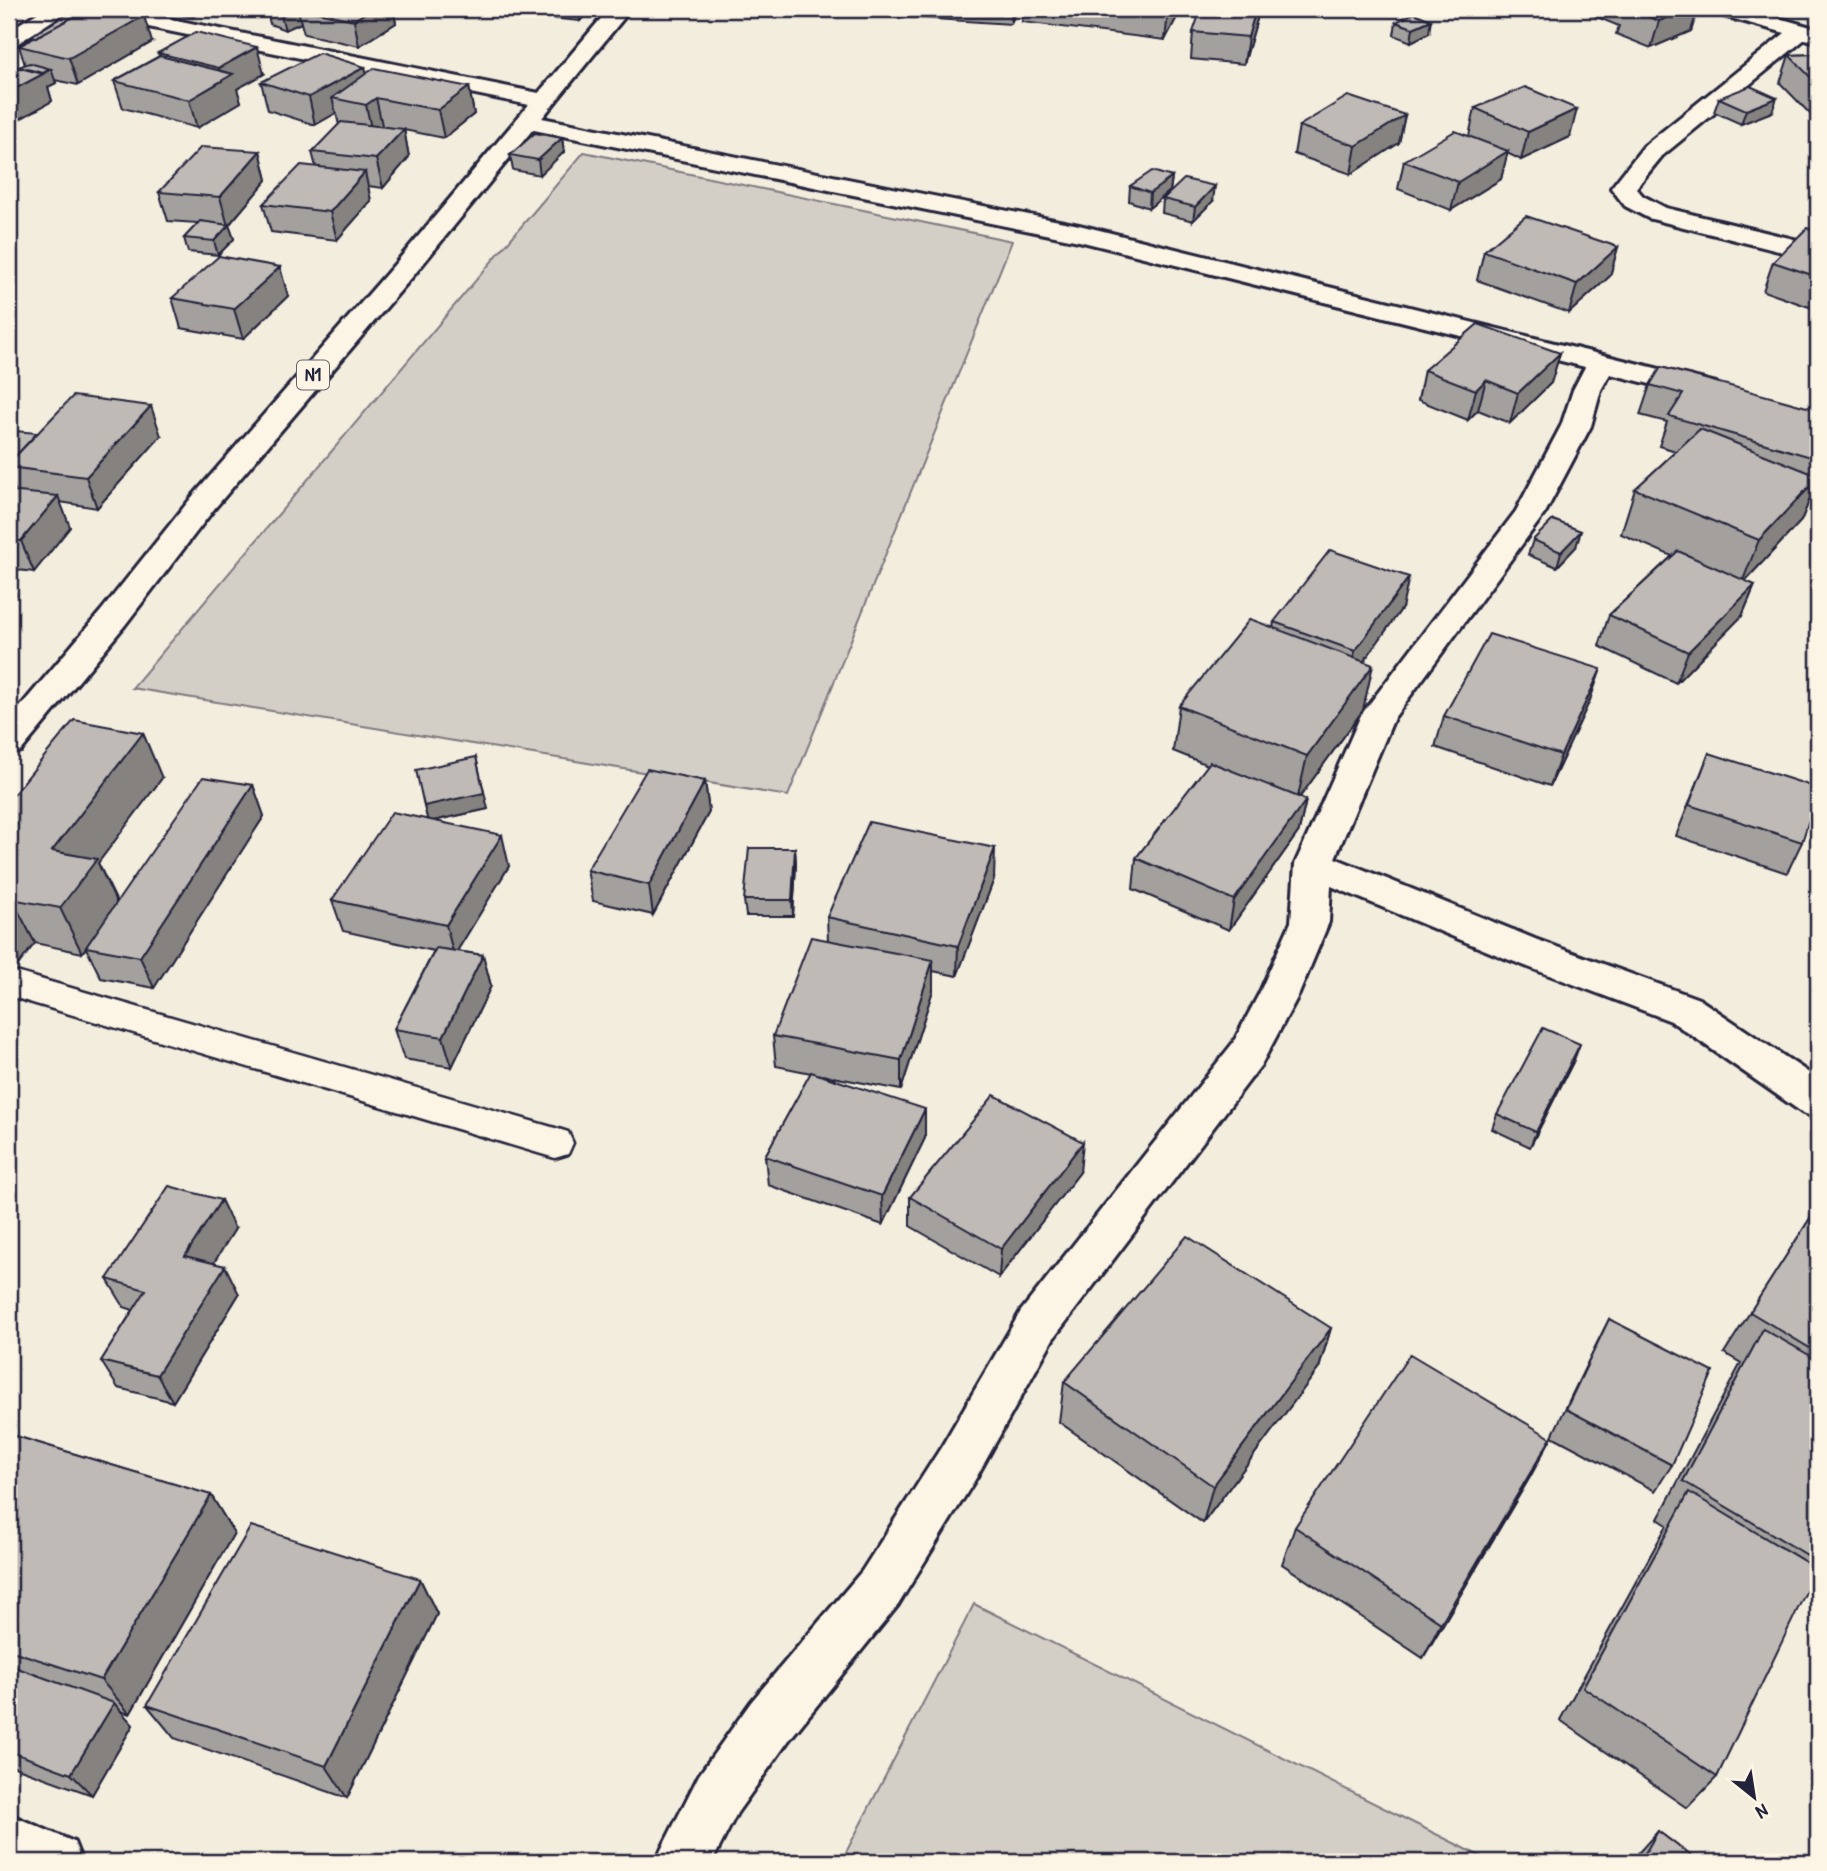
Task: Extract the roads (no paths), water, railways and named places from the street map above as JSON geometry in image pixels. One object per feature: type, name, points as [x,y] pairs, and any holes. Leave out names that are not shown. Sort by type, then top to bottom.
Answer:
[{"type":"street","points":[[9,39],[59,9]]},
{"type":"street","points":[[90,9],[1079,233],[1724,394]]},
{"type":"street","name":"N1","points":[[9,743],[203,503],[396,280],[620,9]]},
{"type":"street","points":[[1724,9],[1810,34]]},
{"type":"street","points":[[1810,34],[1653,151],[1623,188],[1634,201],[1657,213],[1818,253]]},
{"type":"street","points":[[683,1862],[718,1794],[748,1752],[880,1588],[959,1462],[1037,1325],[1247,1054],[1279,994],[1310,922],[1314,864],[1378,715],[1530,513],[1576,426],[1587,390],[1602,362]]},
{"type":"street","points":[[1314,864],[1521,949],[1685,1010],[1818,1101]]},
{"type":"street","points":[[9,1842],[54,1862]]},
{"type":"lane","points":[[9,983],[555,1143]]}]
